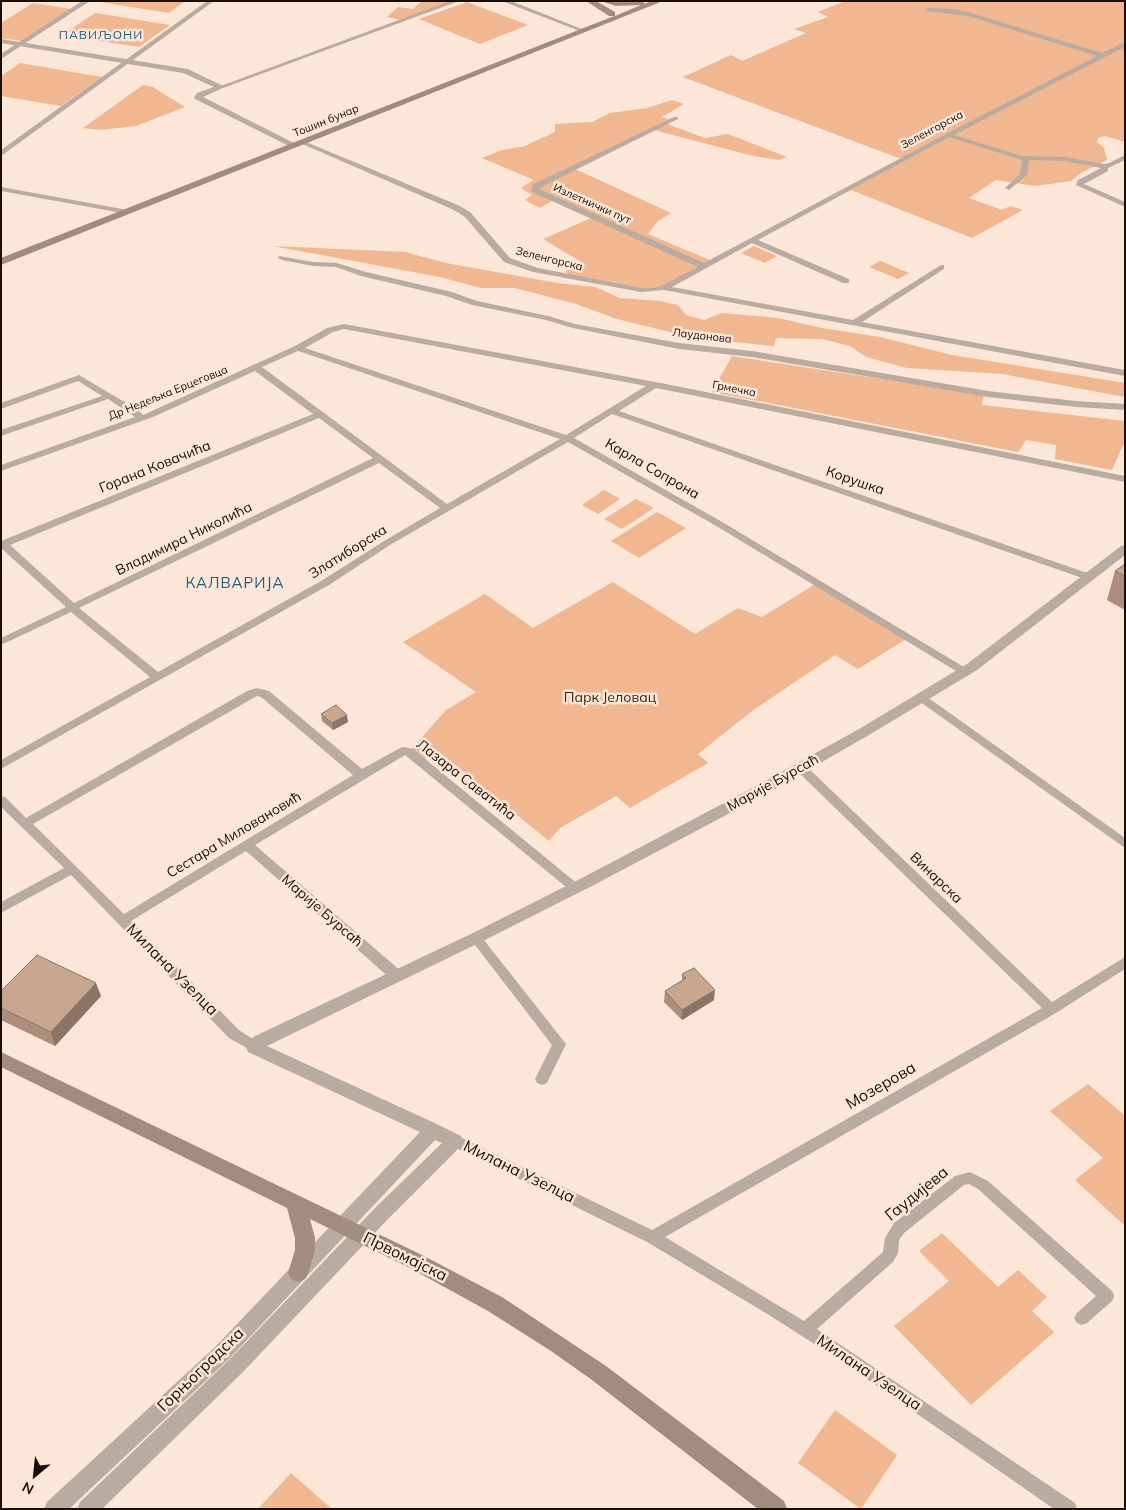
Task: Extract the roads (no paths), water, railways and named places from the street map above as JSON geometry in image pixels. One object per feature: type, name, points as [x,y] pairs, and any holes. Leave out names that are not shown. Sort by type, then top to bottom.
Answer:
[{"type":"main road","points":[[590,1],[621,16]]},
{"type":"main road","points":[[600,1],[621,16]]},
{"type":"main road","points":[[605,1],[626,4],[653,1]]},
{"type":"main road","name":"Тошин бунар","points":[[1,262],[659,1]]},
{"type":"main road","name":"Првомајска","points":[[1,1058],[466,1287],[558,1344],[638,1402],[776,1509]]},
{"type":"main road","points":[[296,1204],[305,1238],[305,1250],[298,1273]]},
{"type":"street","points":[[1,57],[87,1]]},
{"type":"street","points":[[1,154],[211,1]]},
{"type":"street","points":[[300,144],[198,98],[200,95],[221,87],[456,1]]},
{"type":"street","points":[[505,1],[584,31]]},
{"type":"street","points":[[928,10],[952,11],[976,16],[1103,56]]},
{"type":"street","points":[[1,41],[187,71],[221,87]]},
{"type":"street","name":"Зеленгорска","points":[[300,144],[435,197],[457,208],[468,215],[501,255],[513,263],[536,270],[640,290],[664,288],[948,134],[1125,44]]},
{"type":"street","name":"Излетнички пут","points":[[676,118],[546,181],[537,186],[535,190],[703,266]]},
{"type":"street","points":[[948,134],[1026,159],[1065,159],[1104,166],[1111,165],[1125,158]]},
{"type":"street","points":[[1009,188],[1023,175],[1026,159]]},
{"type":"street","points":[[1104,166],[1105,169],[1081,182],[1080,185],[1125,205]]},
{"type":"street","points":[[1,189],[128,212]]},
{"type":"street","points":[[751,240],[846,281]]},
{"type":"street","name":"Лаудонова","points":[[282,258],[313,264],[337,265],[364,274],[449,294],[475,303],[540,316],[573,326],[678,346],[752,354],[988,394],[1076,404],[1125,407]]},
{"type":"street","points":[[855,323],[940,267]]},
{"type":"street","points":[[664,288],[1125,373]]},
{"type":"street","name":"Др Недељка Ерцеговца","points":[[1,468],[141,418],[298,348],[339,326]]},
{"type":"street","name":"Грмечка","points":[[339,326],[654,385],[1125,479]]},
{"type":"street","name":"Карла Сопрона","points":[[298,348],[568,438],[721,525],[964,672]]},
{"type":"street","points":[[256,367],[447,509]]},
{"type":"street","points":[[1,406],[79,378],[141,418]]},
{"type":"street","name":"Златиборска","points":[[1,765],[325,583],[387,543],[612,412],[654,385]]},
{"type":"street","points":[[1,433],[109,396]]},
{"type":"street","name":"Корушка","points":[[612,412],[1089,577]]},
{"type":"street","name":"Горана Ковачића","points":[[2,545],[320,414]]},
{"type":"street","name":"Владимира Николића","points":[[1,642],[379,459]]},
{"type":"street","points":[[2,545],[73,608],[157,677]]},
{"type":"street","name":"Марије Бурсаћ","points":[[254,1047],[270,1036],[476,938],[575,888],[801,768],[923,698],[964,672],[1125,549]]},
{"type":"street","points":[[26,823],[250,694],[257,692],[264,694],[361,775]]},
{"type":"street","points":[[923,698],[1125,844]]},
{"type":"street","name":"Лазара Саватића","points":[[361,775],[399,752],[409,752],[575,888]]},
{"type":"street","name":"Винарска","points":[[801,768],[1051,1008]]},
{"type":"street","name":"Сестара Миловановић","points":[[123,920],[361,775]]},
{"type":"street","name":"Милана Узелца","points":[[1,800],[123,920],[234,1034],[254,1047],[433,1130],[652,1237],[805,1330],[1069,1509]]},
{"type":"street","name":"Марије Бурсаћ","points":[[247,846],[397,976]]},
{"type":"street","points":[[1,908],[72,869]]},
{"type":"street","points":[[476,938],[559,1044],[542,1078]]},
{"type":"street","name":"Мозерова","points":[[652,1237],[1051,1008],[1125,962]]},
{"type":"street","points":[[352,1231],[433,1130]]},
{"type":"street","points":[[352,1231],[454,1141]]},
{"type":"street","name":"Гаудијева","points":[[805,1330],[888,1257],[892,1238],[898,1228],[960,1180],[970,1178],[983,1185],[1107,1296],[1082,1318]]},
{"type":"street","name":"Горњоградска","points":[[54,1509],[222,1352],[298,1273],[352,1231]]},
{"type":"street","name":"Горњоградска","points":[[87,1509],[236,1366],[352,1231]]},
{"type":"district","name":"ПАВИЉОНИ","points":[[101,35]]},
{"type":"district","name":"КАЛВАРИЈА","points":[[235,583]]},
{"type":"park label","name":"Парк Јеловац","points":[[610,698]]}]
